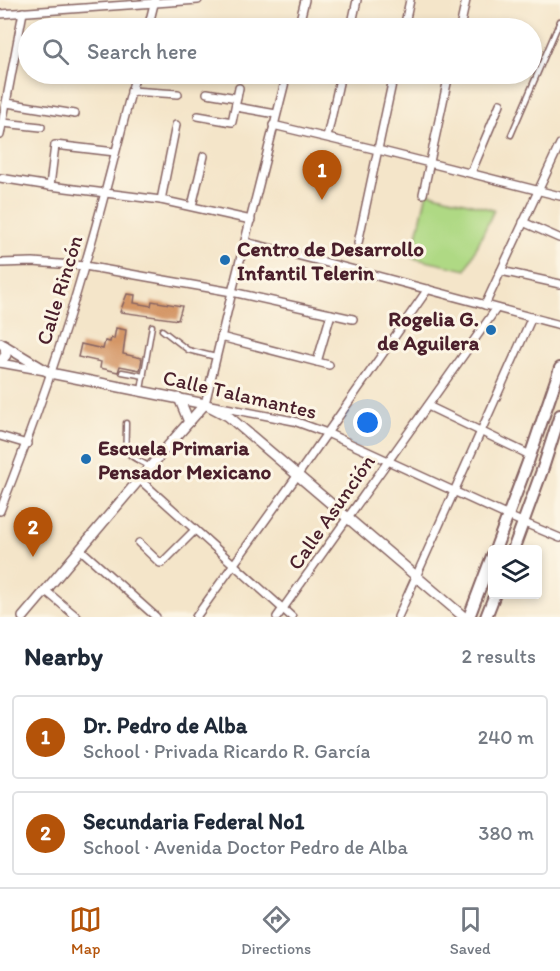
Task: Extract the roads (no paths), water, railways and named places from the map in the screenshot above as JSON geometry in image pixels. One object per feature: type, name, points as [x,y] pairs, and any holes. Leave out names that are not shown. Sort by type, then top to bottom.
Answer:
[{"type":"main road","points":[[497,545],[560,368]]},
{"type":"main road","points":[[515,545],[559,420]]},
{"type":"main road","points":[[469,617],[488,567]]},
{"type":"main road","points":[[486,617],[493,599]]},
{"type":"street","points":[[121,0],[130,4]]},
{"type":"street","points":[[0,14],[97,3],[130,4],[198,0]]},
{"type":"street","points":[[300,18],[305,0]]},
{"type":"street","points":[[353,18],[357,0]]},
{"type":"street","points":[[406,18],[410,0]]},
{"type":"street","points":[[462,18],[466,0]]},
{"type":"street","points":[[151,18],[155,1]]},
{"type":"street","points":[[22,18],[23,12]]},
{"type":"street","points":[[0,135],[18,40]]},
{"type":"street","name":"Calle Rincón","points":[[0,512],[27,444],[85,266],[133,84]]},
{"type":"street","points":[[22,617],[205,404],[284,84]]},
{"type":"street","points":[[327,137],[339,84]]},
{"type":"street","points":[[358,243],[392,84]]},
{"type":"street","points":[[423,194],[448,84]]},
{"type":"street","points":[[198,116],[233,121],[239,88]]},
{"type":"street","points":[[131,91],[178,94]]},
{"type":"street","points":[[207,93],[237,98]]},
{"type":"street","points":[[7,102],[75,114]]},
{"type":"street","points":[[471,173],[500,104]]},
{"type":"street","points":[[236,107],[276,114]]},
{"type":"street","points":[[3,123],[41,127]]},
{"type":"street","points":[[161,200],[176,124]]},
{"type":"street","points":[[273,125],[560,196]]},
{"type":"street","points":[[485,306],[560,144]]},
{"type":"street","points":[[50,186],[54,145],[115,152]]},
{"type":"street","points":[[192,206],[204,156]]},
{"type":"street","points":[[0,178],[161,200],[251,220]]},
{"type":"street","points":[[523,222],[559,238]]},
{"type":"street","points":[[245,242],[560,325]]},
{"type":"street","points":[[0,263],[33,262],[85,266],[232,292],[353,319]]},
{"type":"street","points":[[501,271],[560,284]]},
{"type":"street","points":[[196,617],[428,289]]},
{"type":"street","name":"Calle Asunción","points":[[277,617],[496,309]]},
{"type":"street","points":[[317,362],[331,314]]},
{"type":"street","points":[[398,617],[532,318]]},
{"type":"street","points":[[221,337],[329,365]]},
{"type":"street","points":[[2,344],[50,373]]},
{"type":"street","points":[[0,362],[6,355],[6,348],[2,344]]},
{"type":"street","name":"Calle Talamantes","points":[[0,362],[179,398],[230,412],[294,421],[327,433],[560,538]]},
{"type":"street","points":[[179,398],[189,422]]},
{"type":"street","points":[[428,406],[530,455]]},
{"type":"street","name":"Calle Talamantes","points":[[230,412],[297,476],[464,617]]},
{"type":"street","points":[[0,436],[27,444]]},
{"type":"street","points":[[139,479],[292,617]]},
{"type":"street","points":[[139,543],[162,563],[195,530]]},
{"type":"street","points":[[81,550],[156,617]]},
{"type":"street","points":[[46,591],[76,617]]},
{"type":"lane","points":[[542,63],[560,21]]},
{"type":"lane","points":[[511,135],[533,84]]},
{"type":"lane","points":[[141,391],[152,326]]},
{"type":"lane","points":[[162,330],[188,350],[216,357]]},
{"type":"lane","points":[[122,372],[144,376]]},
{"type":"lane","points":[[126,423],[127,453],[130,457],[150,466]]},
{"type":"place","name":"Dr. Pedro de Alba","points":[[322,200]]},
{"type":"place","name":"Centro de Desarrollo Infantil Telerin","points":[[225,260]]},
{"type":"place","name":"Rogelia G. de Aguilera","points":[[491,330]]},
{"type":"place","name":"Escuela Primaria Pensador Mexicano","points":[[86,459]]},
{"type":"place","name":"Secundaria Federal No1","points":[[33,557]]}]
